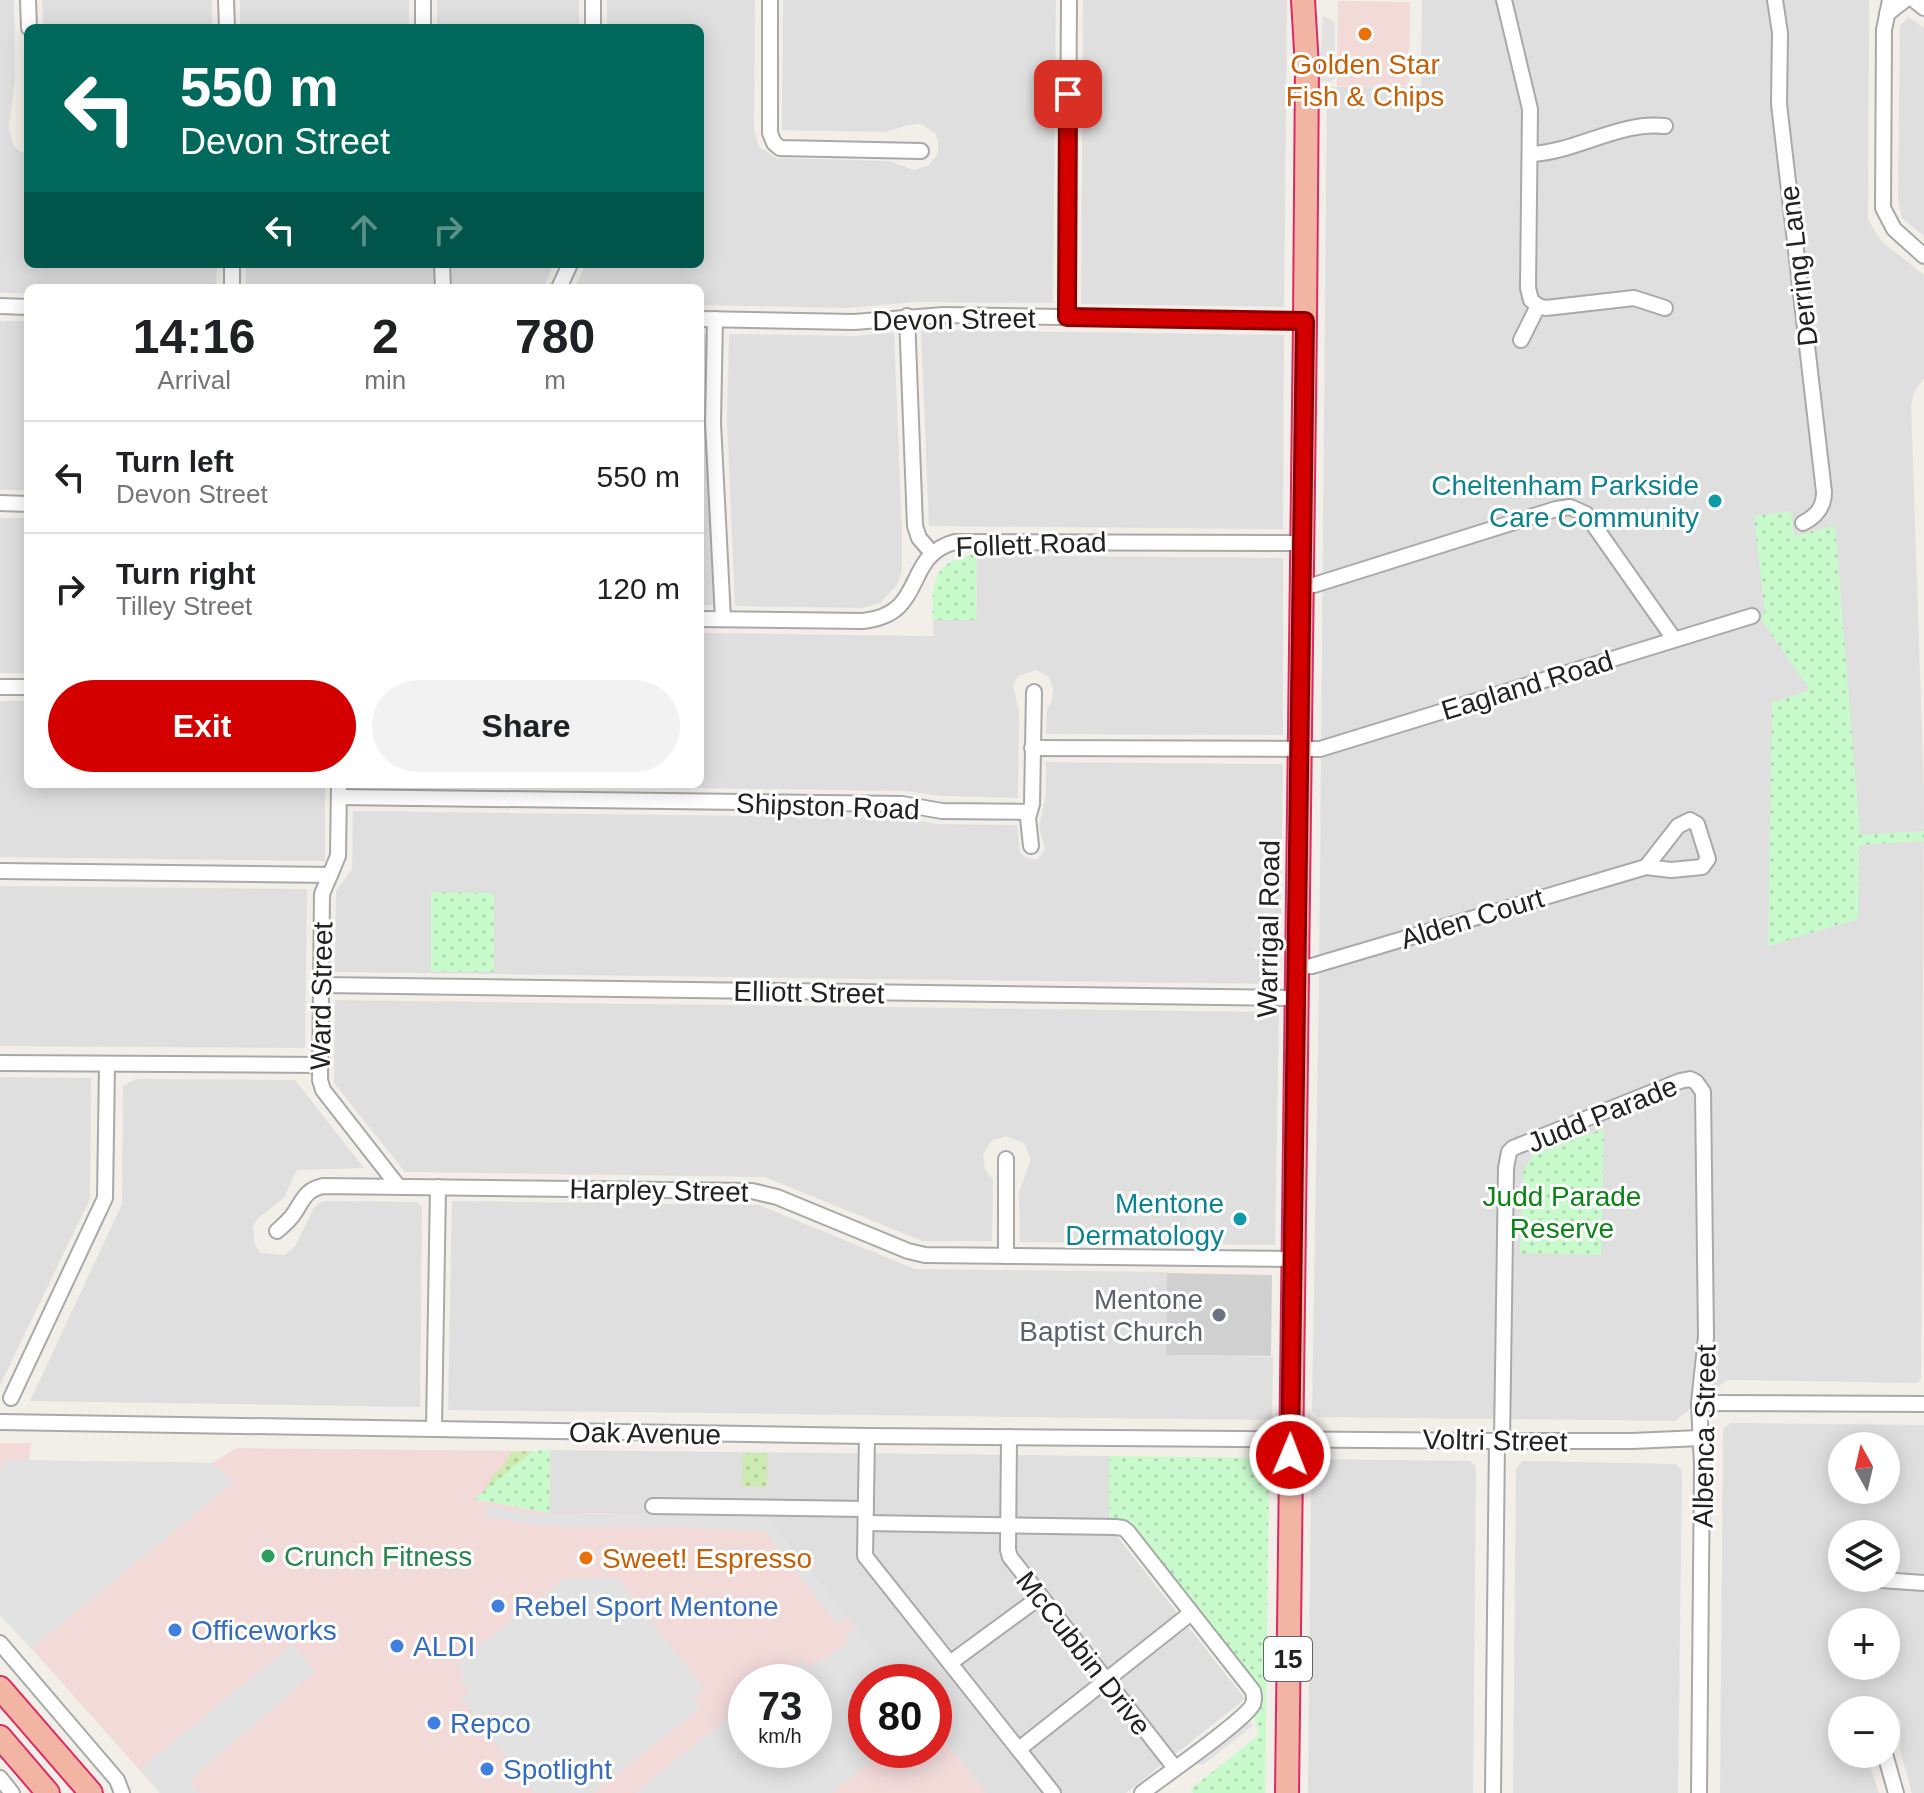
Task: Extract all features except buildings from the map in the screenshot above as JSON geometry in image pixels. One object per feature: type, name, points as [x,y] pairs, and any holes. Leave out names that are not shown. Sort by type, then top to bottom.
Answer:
[{"type":"highway","name":"Warrigal Road","points":[[1287,1793],[1305,321],[1307,67],[1303,0]]},
{"type":"highway","name":"Warrigal Road","points":[[1307,67],[1316,0]]},
{"type":"highway","points":[[0,1688],[79,1789]]},
{"type":"highway","points":[[0,1737],[48,1793]]},
{"type":"street","points":[[28,0],[29,24]]},
{"type":"street","points":[[226,0],[227,24]]},
{"type":"street","points":[[423,0],[423,24]]},
{"type":"street","points":[[593,0],[593,24]]},
{"type":"street","points":[[770,0],[770,133],[774,143],[780,148],[921,151]]},
{"type":"street","points":[[1067,317],[1069,0]]},
{"type":"street","points":[[1504,0],[1530,109],[1528,288],[1531,300],[1546,308],[1634,298],[1665,308]]},
{"type":"street","name":"Derring Lane","points":[[1775,0],[1780,33],[1779,104],[1824,492],[1821,508],[1803,523]]},
{"type":"street","points":[[1905,0],[1888,7],[1884,30],[1883,208],[1894,229],[1924,256]]},
{"type":"street","points":[[1914,0],[1924,8]]},
{"type":"street","points":[[1531,154],[1629,128],[1665,126]]},
{"type":"street","points":[[0,306],[24,307]]},
{"type":"street","points":[[1521,340],[1538,306]]},
{"type":"street","points":[[907,316],[915,526],[919,538],[932,553]]},
{"type":"street","name":"Devon Street","points":[[708,319],[854,322],[907,316],[1305,321]]},
{"type":"street","points":[[708,319],[723,619]]},
{"type":"street","points":[[0,503],[24,504]]},
{"type":"street","points":[[1302,586],[1314,585],[1570,507],[1586,514],[1674,639]]},
{"type":"street","name":"Follett Road","points":[[704,619],[863,621],[882,618],[901,607],[912,591],[924,562],[932,553],[948,544],[969,540],[1302,543]]},
{"type":"street","name":"Eagland Road","points":[[1032,748],[1300,750],[1333,745],[1752,616]]},
{"type":"street","points":[[0,687],[24,687]]},
{"type":"street","points":[[1031,846],[1029,812],[1032,804],[1034,692]]},
{"type":"street","name":"Shipston Road","points":[[339,790],[902,804],[942,811],[1029,812]]},
{"type":"street","name":"Ward Street","points":[[339,790],[338,856],[322,894],[320,1065],[323,1090],[398,1186]]},
{"type":"street","name":"Alden Court","points":[[1298,967],[1318,964],[1646,867],[1671,870],[1700,868],[1708,859],[1697,824],[1690,820],[1678,826],[1646,867]]},
{"type":"street","points":[[0,871],[330,875]]},
{"type":"street","name":"Elliott Street","points":[[321,985],[1298,998]]},
{"type":"street","points":[[0,1063],[320,1065]]},
{"type":"street","points":[[11,1398],[105,1198],[107,1064]]},
{"type":"street","name":"Judd Parade","points":[[1500,1441],[1509,1152],[1680,1081],[1690,1079],[1696,1082]]},
{"type":"street","name":"Albenca Street","points":[[1696,1082],[1703,1092],[1706,1337],[1699,1403],[1702,1476],[1699,1793]]},
{"type":"street","points":[[1006,1159],[1006,1256]]},
{"type":"street","name":"Harpley Street","points":[[277,1231],[291,1218],[304,1195],[315,1188],[398,1186],[760,1192],[917,1253],[1293,1259]]},
{"type":"street","points":[[434,1428],[438,1187]]},
{"type":"street","points":[[1699,1403],[1924,1404]]},
{"type":"street","name":"Oak Avenue","points":[[0,1422],[867,1436],[1290,1438]]},
{"type":"street","points":[[867,1436],[865,1556],[1053,1793]]},
{"type":"street","name":"McCubbin Drive","points":[[1009,1437],[1010,1557],[1175,1768]]},
{"type":"street","name":"Voltri Street","points":[[1290,1438],[1632,1441],[1700,1438]]},
{"type":"street","points":[[1493,1793],[1500,1441]]},
{"type":"street","points":[[653,1506],[1123,1528],[1253,1691],[1254,1701],[1251,1707],[1142,1793]]},
{"type":"street","points":[[1900,1581],[1924,1583]]},
{"type":"street","points":[[950,1663],[1040,1597]]},
{"type":"street","points":[[1019,1749],[1191,1613]]},
{"type":"street","points":[[0,1643],[117,1780],[122,1793]]},
{"type":"street","points":[[1889,1768],[1896,1793]]},
{"type":"street","points":[[0,1778],[12,1793]]},
{"type":"shaded area","points":[[0,0],[14,0],[15,79],[9,128],[13,145],[24,153],[24,268],[217,268],[216,284],[24,284],[24,293],[0,293]]},
{"type":"shaded area","points":[[42,0],[212,0],[212,24],[43,24]]},
{"type":"shaded area","points":[[240,0],[409,0],[409,24],[240,24]]},
{"type":"shaded area","points":[[437,0],[579,0],[579,24],[437,24]]},
{"type":"shaded area","points":[[607,0],[755,0],[754,131],[759,147],[776,158],[889,161],[914,170],[929,165],[938,154],[935,133],[921,124],[886,132],[782,130],[783,0],[1056,0],[1053,303],[916,302],[848,308],[704,305],[704,284],[577,284],[584,268],[704,268],[704,24],[607,24]]},
{"type":"shaded area","points":[[1083,0],[1287,0],[1284,307],[1081,304]]},
{"type":"shaded area","points":[[1422,0],[1869,0],[1868,219],[1881,241],[1924,275],[1924,378],[1914,392],[1911,405],[1924,792],[1921,1378],[1917,1383],[1727,1380],[1675,1421],[1318,1417],[1312,1411],[1327,87],[1421,86]]},
{"type":"shaded area","points":[[1338,1],[1410,2],[1409,86],[1337,86]]},
{"type":"shaded area","points":[[1323,15],[1335,23],[1335,78],[1331,82],[1319,81]]},
{"type":"shaded area","points":[[1908,17],[1924,28],[1924,236],[1902,218],[1898,200],[1900,26]]},
{"type":"shaded area","points":[[246,268],[434,268],[434,284],[246,284]]},
{"type":"shaded area","points":[[452,268],[552,268],[545,284],[451,284]]},
{"type":"shaded area","points":[[0,321],[24,321],[24,490],[0,490]]},
{"type":"shaded area","points":[[921,330],[1284,335],[1283,529],[929,526]]},
{"type":"shaded area","points":[[894,332],[902,534],[902,571],[897,585],[880,603],[862,608],[735,606],[727,420],[729,334],[857,336]]},
{"type":"shaded area","points":[[704,334],[707,334],[714,605],[704,605]]},
{"type":"shaded area","points":[[0,518],[24,518],[24,673],[0,673]]},
{"type":"shaded area","points":[[977,555],[1283,558],[1283,735],[1046,734],[1047,710],[1053,689],[1049,677],[1036,670],[1018,676],[1013,686],[1019,711],[1018,798],[941,796],[906,791],[690,788],[704,788],[704,633],[934,636],[933,620],[976,620]]},
{"type":"shaded area","points":[[0,701],[24,701],[24,788],[325,788],[325,861],[0,857]]},
{"type":"shaded area","points":[[1046,762],[1283,764],[1280,984],[335,972],[336,891],[352,869],[353,811],[902,818],[938,824],[1017,825],[1020,852],[1035,860],[1045,849],[1039,826],[1046,795]]},
{"type":"shaded area","points":[[0,886],[307,889],[305,1048],[0,1046]]},
{"type":"shaded area","points":[[335,1000],[1279,1012],[1275,1245],[1020,1242],[1019,1192],[1031,1159],[1024,1143],[1006,1136],[991,1141],[983,1155],[985,1169],[993,1180],[992,1241],[922,1241],[765,1177],[405,1172],[334,1083]]},
{"type":"shaded area","points":[[0,1077],[91,1078],[90,1199],[0,1385]]},
{"type":"shaded area","points":[[136,1079],[295,1080],[364,1168],[297,1170],[284,1198],[257,1219],[253,1227],[255,1245],[261,1253],[284,1255],[290,1251],[314,1207],[324,1201],[417,1202],[422,1207],[420,1407],[30,1401],[122,1204],[123,1086]]},
{"type":"shaded area","points":[[1185,1192],[1219,1192],[1219,1243],[1185,1242]]},
{"type":"shaded area","points":[[452,1201],[759,1205],[915,1269],[1167,1272],[1166,1355],[1273,1357],[1272,1420],[448,1410]]},
{"type":"shaded area","name":"Mentone Baptist Church","points":[[1167,1273],[1272,1275],[1271,1356],[1166,1355]]},
{"type":"shaded area","points":[[1731,1423],[1924,1425],[1924,1793],[1912,1793],[1900,1750],[1900,1696],[1828,1696],[1828,1768],[1871,1768],[1879,1793],[1720,1793],[1723,1429]]},
{"type":"shaded area","points":[[0,1443],[31,1443],[29,1460],[212,1463],[237,1448],[533,1451],[475,1499],[549,1513],[766,1515],[884,1664],[848,1664],[848,1768],[952,1768],[952,1750],[986,1793],[160,1793],[0,1613]]},
{"type":"shaded area","points":[[550,1450],[1109,1456],[1109,1519],[1116,1535],[1245,1699],[1126,1793],[986,1793],[952,1750],[952,1664],[884,1664],[766,1515],[549,1513]]},
{"type":"shaded area","points":[[1321,1459],[1470,1461],[1476,1467],[1473,1793],[1308,1793],[1311,1468]]},
{"type":"shaded area","points":[[8,1460],[212,1463],[234,1482],[31,1649],[0,1615],[0,1467]]},
{"type":"shaded area","points":[[1523,1461],[1675,1464],[1682,1470],[1678,1793],[1513,1793],[1516,1468]]},
{"type":"shaded area","points":[[486,1506],[540,1514],[766,1515],[847,1616],[837,1624],[764,1531],[545,1526],[486,1517]]},
{"type":"shaded area","points":[[565,1578],[618,1578],[704,1689],[694,1697],[702,1707],[593,1793],[535,1793],[461,1699],[469,1692],[458,1679],[464,1674],[456,1664]]},
{"type":"shaded area","points":[[855,1627],[884,1664],[848,1664],[848,1768],[863,1768],[832,1793],[634,1793],[728,1718],[728,1768],[832,1768],[832,1664],[815,1664],[850,1641],[846,1634]]},
{"type":"shaded area","points":[[292,1644],[315,1672],[190,1780],[200,1793],[160,1793],[140,1769]]},
{"type":"shaded area","points":[[1245,1720],[1254,1725],[1203,1765],[1190,1762]]},
{"type":"green space","points":[[1791,511],[1794,536],[1835,526],[1860,835],[1924,831],[1924,841],[1859,845],[1858,919],[1768,946],[1772,703],[1810,690],[1759,616],[1765,614],[1754,516]]},
{"type":"green space","points":[[977,555],[976,620],[933,620],[936,578],[947,564]]},
{"type":"green space","points":[[431,892],[494,893],[494,972],[431,971]]},
{"type":"green space","name":"Judd Parade Reserve","points":[[1604,1129],[1601,1255],[1520,1253],[1523,1172],[1534,1152]]},
{"type":"green space","points":[[550,1450],[549,1513],[474,1499],[533,1451]]},
{"type":"green space","points":[[539,1451],[480,1497],[511,1452]]},
{"type":"green space","points":[[743,1453],[767,1453],[767,1487],[742,1486]]},
{"type":"green space","points":[[1109,1456],[1264,1458],[1269,1465],[1265,1793],[1193,1793],[1191,1789],[1259,1735],[1254,1715],[1258,1706],[1123,1521],[1109,1519]]},
{"type":"place","name":"Golden Star Fish & Chips","points":[[1365,34]]},
{"type":"place","name":"Cheltenham Parkside Care Community","points":[[1715,501]]},
{"type":"place","name":"Mentone Dermatology","points":[[1240,1219]]},
{"type":"place","name":"Mentone Baptist Church","points":[[1219,1315]]},
{"type":"place","name":"Crunch Fitness","points":[[268,1556]]},
{"type":"place","name":"Sweet! Espresso","points":[[586,1558]]},
{"type":"place","name":"Rebel Sport Mentone","points":[[498,1606]]},
{"type":"place","name":"Officeworks","points":[[175,1630]]},
{"type":"place","name":"ALDI","points":[[397,1646]]},
{"type":"place","name":"Repco","points":[[434,1723]]},
{"type":"place","name":"Spotlight","points":[[487,1769]]},
{"type":"route","points":[[1068,94],[1067,317],[1305,321],[1290,1455]]}]
